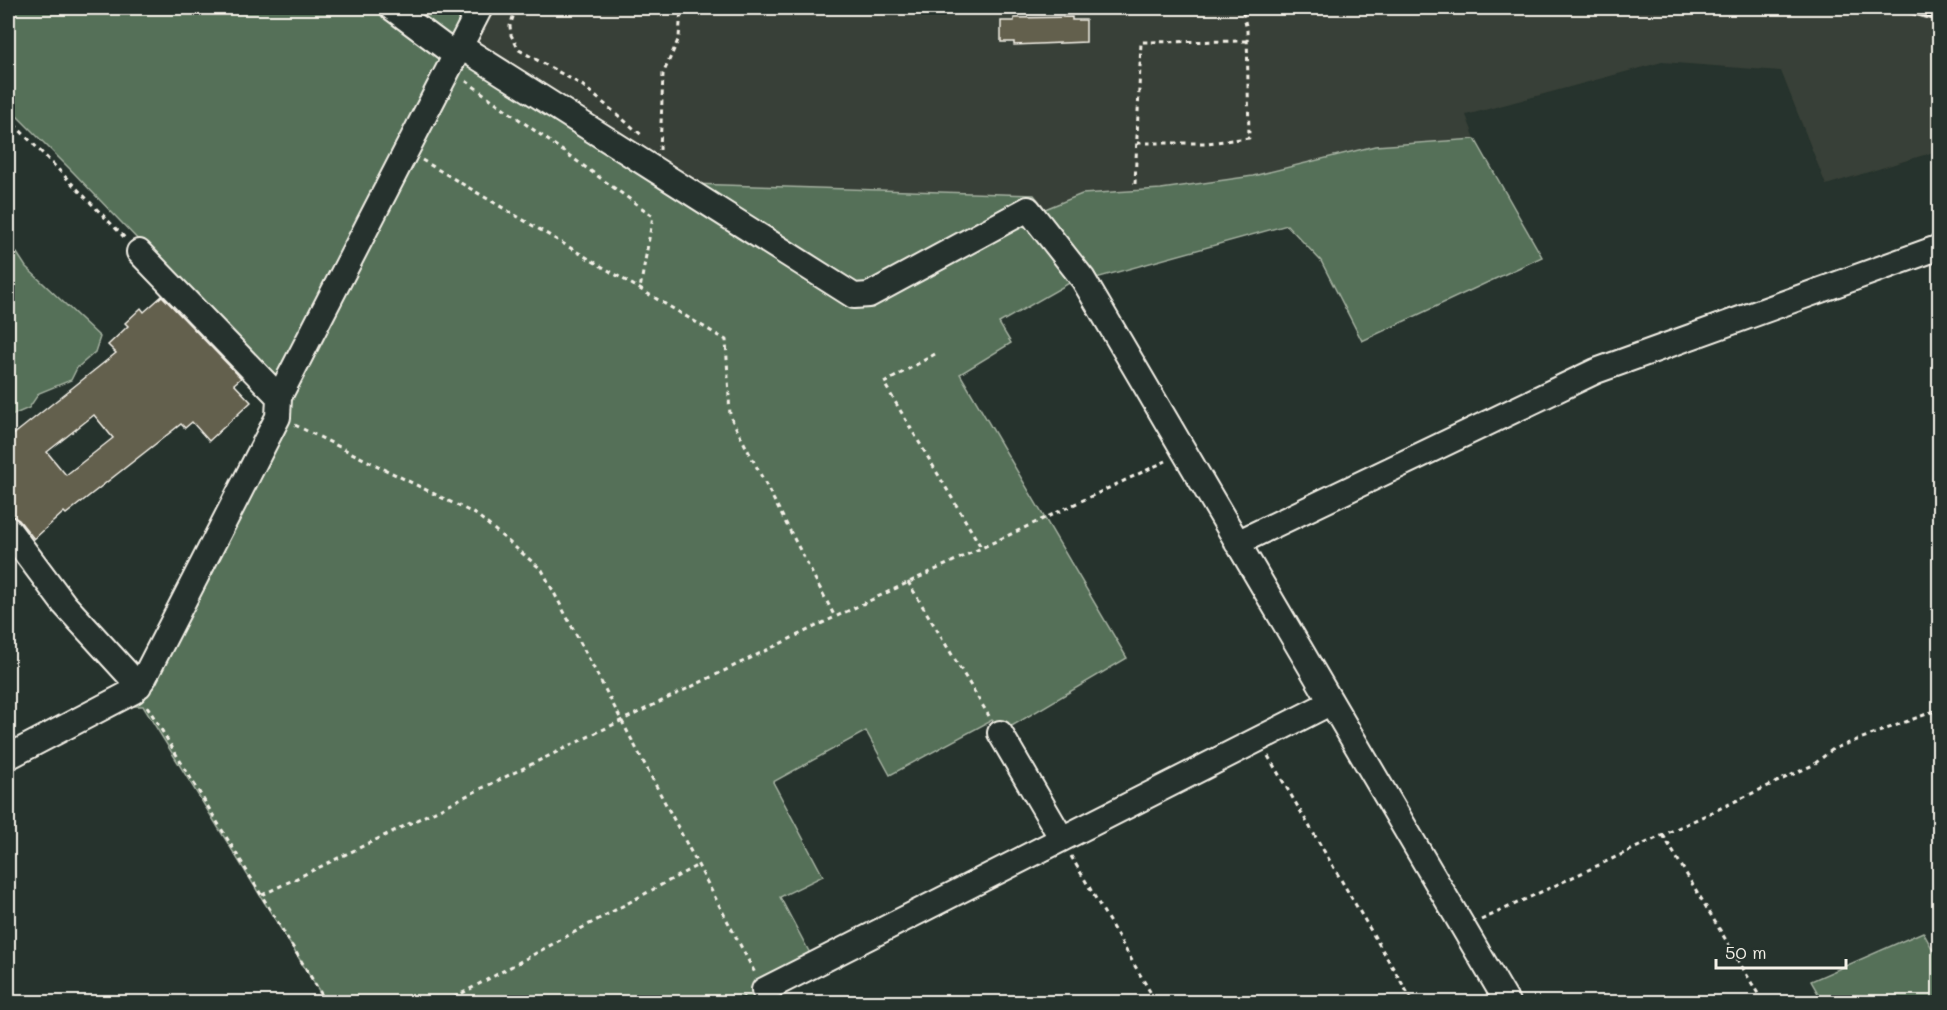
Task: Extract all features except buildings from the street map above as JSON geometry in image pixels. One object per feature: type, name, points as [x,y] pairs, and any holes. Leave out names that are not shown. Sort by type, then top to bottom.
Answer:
[{"type":"street","points":[[392,8],[455,56],[854,296],[868,295],[1028,209],[1083,279],[1507,1002]]},
{"type":"street","points":[[8,757],[136,688],[480,8]]},
{"type":"street","points":[[1237,543],[1596,371],[1940,247]]},
{"type":"street","points":[[139,252],[278,407]]},
{"type":"street","points":[[8,529],[64,604],[136,688]]},
{"type":"street","points":[[764,990],[1330,703]]},
{"type":"street","points":[[1000,733],[1062,839]]},
{"type":"path","points":[[516,8],[510,27],[511,36],[519,51],[582,85],[608,104],[660,152],[663,74],[679,39],[681,8]]},
{"type":"path","points":[[728,9],[738,8]]},
{"type":"path","points":[[1137,143],[1207,143],[1249,138],[1246,19],[1242,8]]},
{"type":"path","points":[[1135,184],[1141,42],[1247,41]]},
{"type":"path","points":[[455,56],[653,216],[640,289]]},
{"type":"path","points":[[8,118],[139,252]]},
{"type":"path","points":[[406,151],[726,340],[730,416],[835,617]]},
{"type":"path","points":[[935,354],[884,383],[981,547]]},
{"type":"path","points":[[278,407],[477,515],[542,570],[764,990]]},
{"type":"path","points":[[262,895],[835,617],[1184,452]]},
{"type":"path","points":[[908,582],[1000,733]]},
{"type":"path","points":[[136,688],[327,1002]]},
{"type":"path","points":[[1463,928],[1813,765],[1833,749],[1940,709]]},
{"type":"path","points":[[1258,739],[1413,1002]]},
{"type":"path","points":[[1663,835],[1763,1002]]},
{"type":"path","points":[[1062,839],[1156,1002]]},
{"type":"path","points":[[446,1002],[698,865]]},
{"type":"shaded area","points":[[485,8],[1939,8],[1939,157],[1937,151],[1826,185],[1781,71],[1662,62],[1466,115],[1475,139],[1375,146],[1253,176],[1161,189],[1082,194],[1045,209],[1034,195],[691,184],[488,58],[471,35]]},
{"type":"green space","points":[[8,8],[472,8],[455,41],[691,184],[1034,195],[1045,209],[1082,194],[1161,189],[1253,176],[1375,146],[1475,139],[1542,257],[1362,341],[1321,261],[1287,225],[1089,280],[1085,274],[999,323],[1011,343],[960,374],[1127,658],[1000,733],[992,720],[890,775],[866,731],[773,782],[823,876],[780,897],[813,959],[762,986],[770,1002],[326,1002],[143,706],[130,706],[288,396],[8,107]]},
{"type":"green space","points":[[8,248],[17,253],[26,267],[100,337],[95,352],[77,368],[71,380],[39,393],[29,408],[8,417]]},
{"type":"green space","points":[[1923,932],[1939,961],[1939,1002],[1823,1002],[1811,981]]},
{"type":"railway","points":[[1894,8],[1940,20]]},
{"type":"railway","points":[[1934,8],[1940,9]]}]
